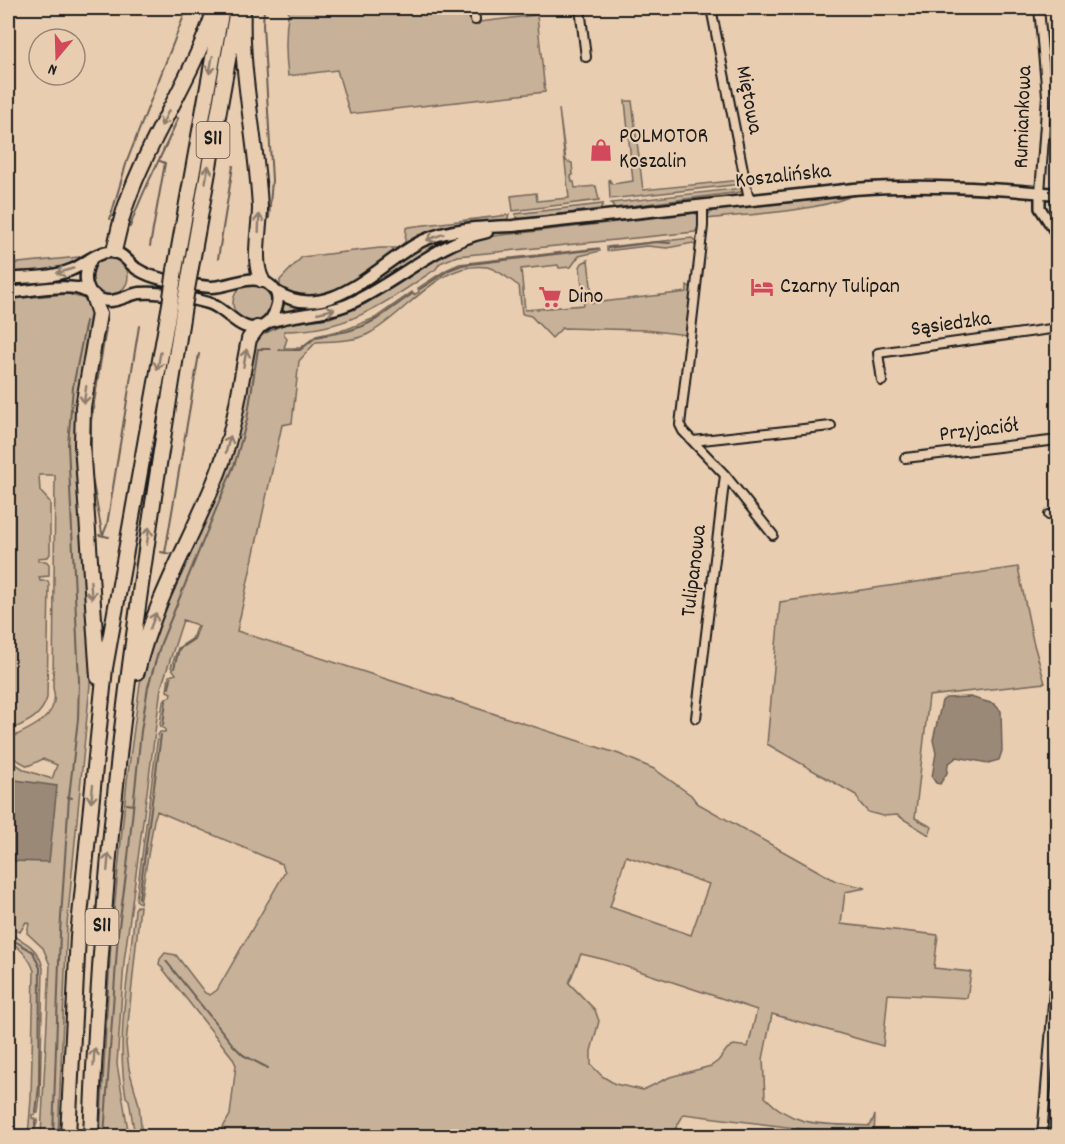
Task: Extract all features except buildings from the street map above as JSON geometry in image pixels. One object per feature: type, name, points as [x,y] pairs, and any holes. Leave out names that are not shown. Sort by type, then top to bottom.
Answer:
[{"type":"highway","points":[[114,251],[130,194],[202,43],[215,8]]},
{"type":"highway","name":"S11","points":[[68,1137],[77,947],[108,650],[222,8]]},
{"type":"highway","name":"S11","points":[[91,1137],[98,984],[121,738],[151,518],[184,306],[237,8]]},
{"type":"highway","points":[[243,8],[243,54],[259,193],[257,265],[262,280]]},
{"type":"highway","points":[[92,295],[99,314],[83,407],[82,444],[97,660],[98,736]]},
{"type":"highway","points":[[121,738],[146,640],[224,457],[249,339],[263,325]]},
{"type":"main road","name":"Koszalińska","points":[[275,291],[297,300],[322,299],[337,295],[364,281],[406,250],[435,236],[463,228],[513,226],[902,186],[963,187],[1058,194]]},
{"type":"main road","name":"Koszalińska","points":[[263,325],[283,317],[329,311],[349,304],[454,242],[513,226]]},
{"type":"main road","points":[[8,279],[69,271],[103,252],[114,251],[123,255],[134,267],[145,274],[163,279],[213,287],[231,285],[250,279],[262,280],[275,291],[277,305],[263,325],[242,326],[224,310],[202,301],[155,293],[138,293],[111,301],[66,287],[8,293]]},
{"type":"main road","points":[[91,259],[85,277],[86,286],[92,295]]},
{"type":"street","points":[[474,8],[475,20]]},
{"type":"street","points":[[580,8],[586,57]]},
{"type":"street","name":"Miętowa","points":[[711,8],[749,201]]},
{"type":"street","name":"Rumiankowa","points":[[1039,8],[1047,96],[1040,193]]},
{"type":"street","points":[[1040,193],[1040,208],[1058,236]]},
{"type":"street","points":[[703,205],[703,226],[680,425],[725,475],[772,535]]},
{"type":"street","name":"Sąsiedzka","points":[[882,381],[878,353],[1058,328]]},
{"type":"street","points":[[693,441],[831,426]]},
{"type":"street","name":"Przyjaciół","points":[[905,458],[1058,440]]},
{"type":"street","name":"Tulipanowa","points":[[696,718],[725,475]]},
{"type":"street","points":[[1042,1137],[1058,943]]},
{"type":"shaded area","points":[[289,8],[468,8],[471,23],[537,15],[545,92],[350,114],[337,70],[288,76],[286,42]]},
{"type":"shaded area","points":[[625,101],[632,101],[643,190],[741,180],[741,184],[610,199],[609,179],[612,184],[633,181]]},
{"type":"shaded area","points":[[559,109],[566,161],[572,163],[572,182],[575,188],[596,186],[599,200],[513,211],[511,196],[536,193],[537,201],[569,198]]},
{"type":"shaded area","points":[[742,188],[741,192],[615,208],[611,203]]},
{"type":"shaded area","points":[[849,197],[817,206],[780,212],[707,219],[708,215],[715,210]]},
{"type":"shaded area","points":[[603,204],[600,209],[521,219],[515,214]]},
{"type":"shaded area","points":[[694,213],[697,214],[699,221],[695,232],[457,256],[440,263],[436,269],[383,304],[365,313],[328,326],[284,331],[287,339],[284,348],[300,348],[316,336],[347,329],[375,318],[412,292],[414,295],[419,292],[418,288],[446,270],[459,264],[599,248],[600,251],[579,256],[571,267],[559,268],[558,265],[521,269],[525,310],[584,305],[580,267],[588,260],[593,303],[687,292],[687,285],[692,288],[687,335],[645,330],[562,328],[552,338],[531,316],[522,314],[519,286],[491,268],[470,267],[439,280],[384,324],[364,336],[316,342],[299,361],[292,423],[282,425],[237,631],[619,754],[654,769],[691,795],[697,803],[836,881],[866,888],[845,892],[841,924],[938,935],[934,968],[971,972],[967,998],[888,994],[883,1046],[772,1014],[763,1059],[765,1097],[789,1115],[813,1123],[870,1126],[875,1115],[874,1134],[803,1129],[684,1114],[671,1136],[218,1136],[230,1115],[236,1065],[159,964],[160,959],[165,953],[176,955],[205,993],[210,995],[217,990],[285,872],[282,864],[157,811],[140,903],[136,900],[158,735],[160,732],[165,732],[160,724],[163,702],[170,697],[171,693],[167,691],[169,676],[176,674],[171,667],[178,648],[192,639],[197,625],[183,620],[161,688],[124,962],[117,1064],[129,1136],[100,1136],[111,940],[127,781],[140,683],[158,623],[235,444],[257,339],[284,324],[330,318],[365,304],[435,258],[476,238]],"holes":[[[626,856],[709,884],[691,935],[610,907]],[[581,954],[606,960],[757,1010],[748,1047],[734,1045],[711,1066],[670,1077],[643,1090],[615,1084],[591,1065],[591,1051],[599,1021],[595,1010],[569,983]]]},
{"type":"shaded area","points":[[509,215],[507,220],[447,229],[345,286],[328,292],[305,295],[280,288],[280,280],[302,257],[397,248],[405,242],[408,227]]},
{"type":"shaded area","points":[[465,233],[352,298],[329,306],[283,312],[284,302],[296,305],[352,294],[372,282],[403,256],[429,242]]},
{"type":"shaded area","points":[[692,238],[696,246],[693,243],[667,248],[647,246],[607,251],[607,247]]},
{"type":"shaded area","points":[[87,253],[74,264],[63,267],[8,274],[8,264],[79,257]]},
{"type":"shaded area","points":[[109,257],[122,263],[128,276],[122,289],[109,295],[96,289],[90,276],[96,263]]},
{"type":"shaded area","points":[[252,284],[259,285],[265,290],[270,296],[270,310],[265,316],[259,321],[252,322],[245,321],[239,316],[234,310],[233,303],[234,296],[239,290],[245,285]]},
{"type":"shaded area","points":[[68,294],[85,299],[91,309],[76,403],[74,444],[89,636],[90,685],[67,925],[58,1136],[41,1136],[50,965],[43,948],[27,933],[29,923],[26,922],[20,932],[8,928],[8,759],[25,770],[52,779],[57,765],[43,759],[28,766],[8,755],[8,739],[33,727],[48,715],[53,707],[55,475],[39,475],[40,491],[50,502],[50,554],[48,557],[38,558],[38,561],[46,561],[49,564],[49,576],[39,577],[40,581],[48,581],[49,584],[47,698],[37,715],[8,731],[8,299]]},
{"type":"shaded area","points":[[1018,567],[1033,641],[1045,683],[929,696],[915,818],[932,827],[929,835],[897,815],[883,816],[868,812],[856,795],[767,744],[780,602]]},
{"type":"shaded area","points":[[970,697],[994,704],[1001,711],[1002,751],[999,760],[988,763],[957,757],[948,764],[947,773],[940,784],[936,783],[932,777],[936,753],[933,740],[942,701],[946,698]]},
{"type":"shaded area","points":[[8,779],[57,786],[49,862],[8,861]]},
{"type":"shaded area","points":[[137,906],[140,906],[126,1044],[129,1069],[139,1105],[142,1136],[133,1136],[134,1130],[123,1074],[122,1050],[124,1003]]},
{"type":"shaded area","points":[[8,933],[34,950],[43,968],[40,1098],[38,1113],[32,1115],[32,1118],[38,1120],[35,1129],[31,1129],[30,1133],[35,1136],[28,1136],[34,971],[24,953],[8,940]]},
{"type":"waterway","points":[[110,219],[127,161],[187,8]]},
{"type":"waterway","points":[[264,8],[272,180],[269,218]]},
{"type":"waterway","points":[[130,227],[178,118]]},
{"type":"waterway","points":[[150,246],[165,163],[160,161]]},
{"type":"waterway","points":[[218,259],[233,166]]},
{"type":"waterway","points":[[608,248],[656,242],[670,243]]},
{"type":"waterway","points":[[420,289],[449,270],[462,265],[598,249]]},
{"type":"waterway","points":[[279,350],[300,350],[316,337],[363,326],[412,294]]},
{"type":"waterway","points":[[72,798],[69,797],[78,719],[79,681],[68,444],[73,387],[86,321]]},
{"type":"waterway","points":[[103,535],[107,525],[139,326]]},
{"type":"waterway","points":[[102,533],[91,472],[91,421],[106,328]]},
{"type":"waterway","points":[[104,1136],[118,934],[148,687],[161,643],[235,463],[247,420],[258,349],[270,349]]},
{"type":"waterway","points":[[165,553],[199,354]]},
{"type":"waterway","points":[[99,535],[109,537]]},
{"type":"waterway","points":[[161,552],[170,554]]},
{"type":"waterway","points":[[174,668],[179,649],[194,639],[199,626]]},
{"type":"waterway","points":[[169,688],[171,678]]},
{"type":"waterway","points":[[163,725],[166,700]]},
{"type":"waterway","points":[[139,898],[161,735]]},
{"type":"waterway","points":[[53,1136],[60,933],[69,797],[67,797]]},
{"type":"waterway","points":[[127,804],[133,805]]},
{"type":"waterway","points":[[8,937],[33,952],[40,968],[39,1086],[36,1112]]},
{"type":"waterway","points":[[166,961],[233,1045],[243,1055],[268,1068]]},
{"type":"waterway","points":[[35,1121],[35,1126]]},
{"type":"place","name":"POLMOTOR Koszalin","points":[[601,150]]},
{"type":"place","name":"Czarny Tulipan","points":[[762,287]]},
{"type":"place","name":"Dino","points":[[550,297]]}]
